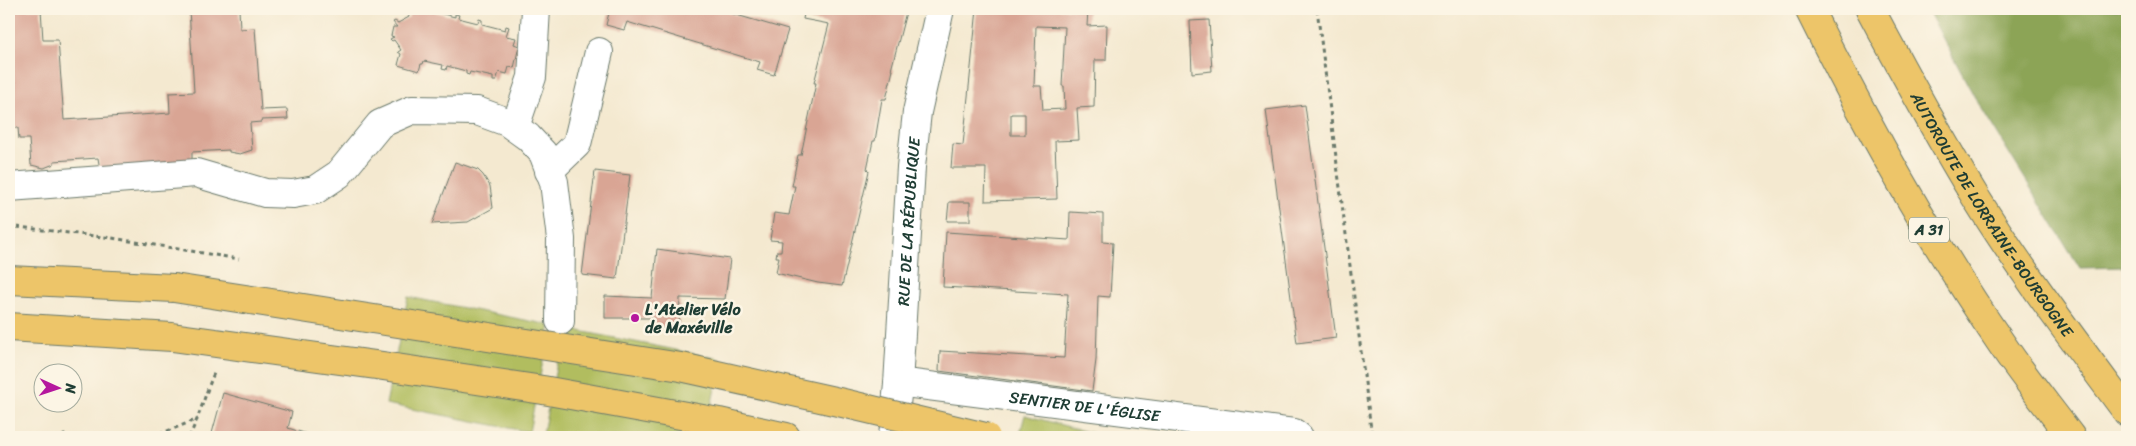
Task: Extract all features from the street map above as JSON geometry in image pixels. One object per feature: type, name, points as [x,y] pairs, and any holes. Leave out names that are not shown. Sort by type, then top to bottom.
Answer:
[{"type":"highway","name":"A 31","points":[[1809,9],[1882,151],[1943,254],[2002,345],[2071,437]]},
{"type":"highway","name":"AUTOROUTE DE LORRAINE-BOURGOGNE","points":[[1870,9],[1915,95],[1976,199],[2075,343],[2127,412]]},
{"type":"highway","points":[[9,280],[174,288],[557,346],[681,367],[986,437]]},
{"type":"highway","points":[[9,327],[172,337],[543,390],[719,422],[786,437]]},
{"type":"street","points":[[514,127],[532,77],[536,9]]},
{"type":"street","name":"RUE DE LA RÉPUBLIQUE","points":[[893,437],[916,112],[940,9]]},
{"type":"street","points":[[549,171],[577,144],[599,52]]},
{"type":"street","points":[[9,186],[196,173],[265,193],[293,194],[315,190],[338,174],[380,124],[412,110],[477,112],[507,122],[528,137],[543,153],[554,182],[561,239],[560,321]]},
{"type":"street","name":"SENTIER DE L'ÉGLISE","points":[[898,384],[913,384],[1294,433],[1299,437]]},
{"type":"path","points":[[1317,9],[1372,437]]},
{"type":"path","points":[[9,226],[112,238],[239,259]]},
{"type":"path","points":[[188,437],[198,419],[204,396],[217,366]]},
{"type":"path","points":[[152,437],[198,419]]},
{"type":"path","points":[[62,437],[64,435],[75,437]]},
{"type":"green space","points":[[1927,9],[2127,9],[2127,267],[2080,268],[1974,96]]},
{"type":"green space","points":[[408,297],[550,325],[529,432],[386,404]]},
{"type":"green space","points":[[564,328],[721,359],[705,437],[566,437],[543,433]]},
{"type":"green space","points":[[1025,415],[1106,437],[1019,437]]},
{"type":"building","points":[[9,9],[41,9],[43,40],[58,40],[64,120],[170,113],[169,93],[194,92],[189,9],[239,9],[240,29],[255,28],[261,110],[287,109],[288,119],[261,120],[261,122],[250,123],[252,150],[240,154],[229,152],[229,150],[192,152],[192,164],[100,170],[98,158],[54,161],[54,164],[44,168],[31,165],[29,139],[19,139],[18,128],[9,128]]},
{"type":"building","points":[[412,9],[436,9],[435,12],[455,17],[455,14],[459,15],[458,18],[478,23],[479,19],[482,20],[482,24],[505,30],[506,26],[509,27],[506,36],[516,38],[514,44],[519,46],[514,68],[509,67],[507,74],[499,72],[496,81],[493,81],[493,77],[470,72],[469,75],[466,74],[466,71],[447,66],[446,70],[442,69],[443,65],[424,61],[419,71],[398,65],[401,54],[398,52],[401,50],[394,40],[390,39],[394,37],[391,36],[393,27],[397,27],[393,22],[398,23],[409,17],[408,13],[411,13]]},
{"type":"building","points":[[610,9],[716,9],[788,30],[774,75],[757,70],[760,62],[627,22],[624,30],[606,25]]},
{"type":"building","points":[[805,9],[894,9],[906,12],[891,70],[893,70],[886,99],[882,99],[875,141],[873,141],[867,169],[869,171],[842,286],[818,283],[776,273],[779,257],[776,257],[777,251],[781,251],[782,241],[770,240],[774,213],[789,215],[795,186],[792,186],[798,155],[801,155],[816,83],[814,83],[829,24],[803,19]]},
{"type":"building","points":[[977,9],[1088,9],[1087,26],[1107,25],[1106,60],[1095,60],[1094,107],[1077,108],[1079,140],[1055,141],[1057,199],[985,201],[986,168],[951,168],[953,144],[963,145]],"holes":[[[1036,26],[1065,27],[1062,86],[1064,86],[1065,109],[1043,110],[1041,86],[1034,86]],[[1011,114],[1025,114],[1025,135],[1011,135]]]},
{"type":"building","points":[[1209,20],[1212,71],[1192,73],[1190,21]]},
{"type":"building","points":[[1305,105],[1336,338],[1297,343],[1266,110]]},
{"type":"building","points":[[455,162],[478,170],[483,175],[490,186],[493,208],[468,222],[432,224]]},
{"type":"building","points":[[595,171],[630,175],[617,279],[582,275]]},
{"type":"building","points":[[949,202],[970,202],[970,221],[947,221]]},
{"type":"building","points":[[1070,212],[1103,214],[1103,242],[1113,243],[1110,297],[1098,296],[1096,360],[1092,391],[939,371],[940,351],[1064,358],[1068,294],[943,287],[946,232],[1069,240]]},
{"type":"building","points":[[657,249],[730,259],[725,299],[680,298],[679,325],[677,329],[653,328],[653,318],[605,318],[605,296],[652,298]]},
{"type":"building","points":[[223,393],[292,412],[288,428],[317,437],[211,437]]},
{"type":"place","name":"L'Atelier Vélo de Maxéville","points":[[635,318]]}]
